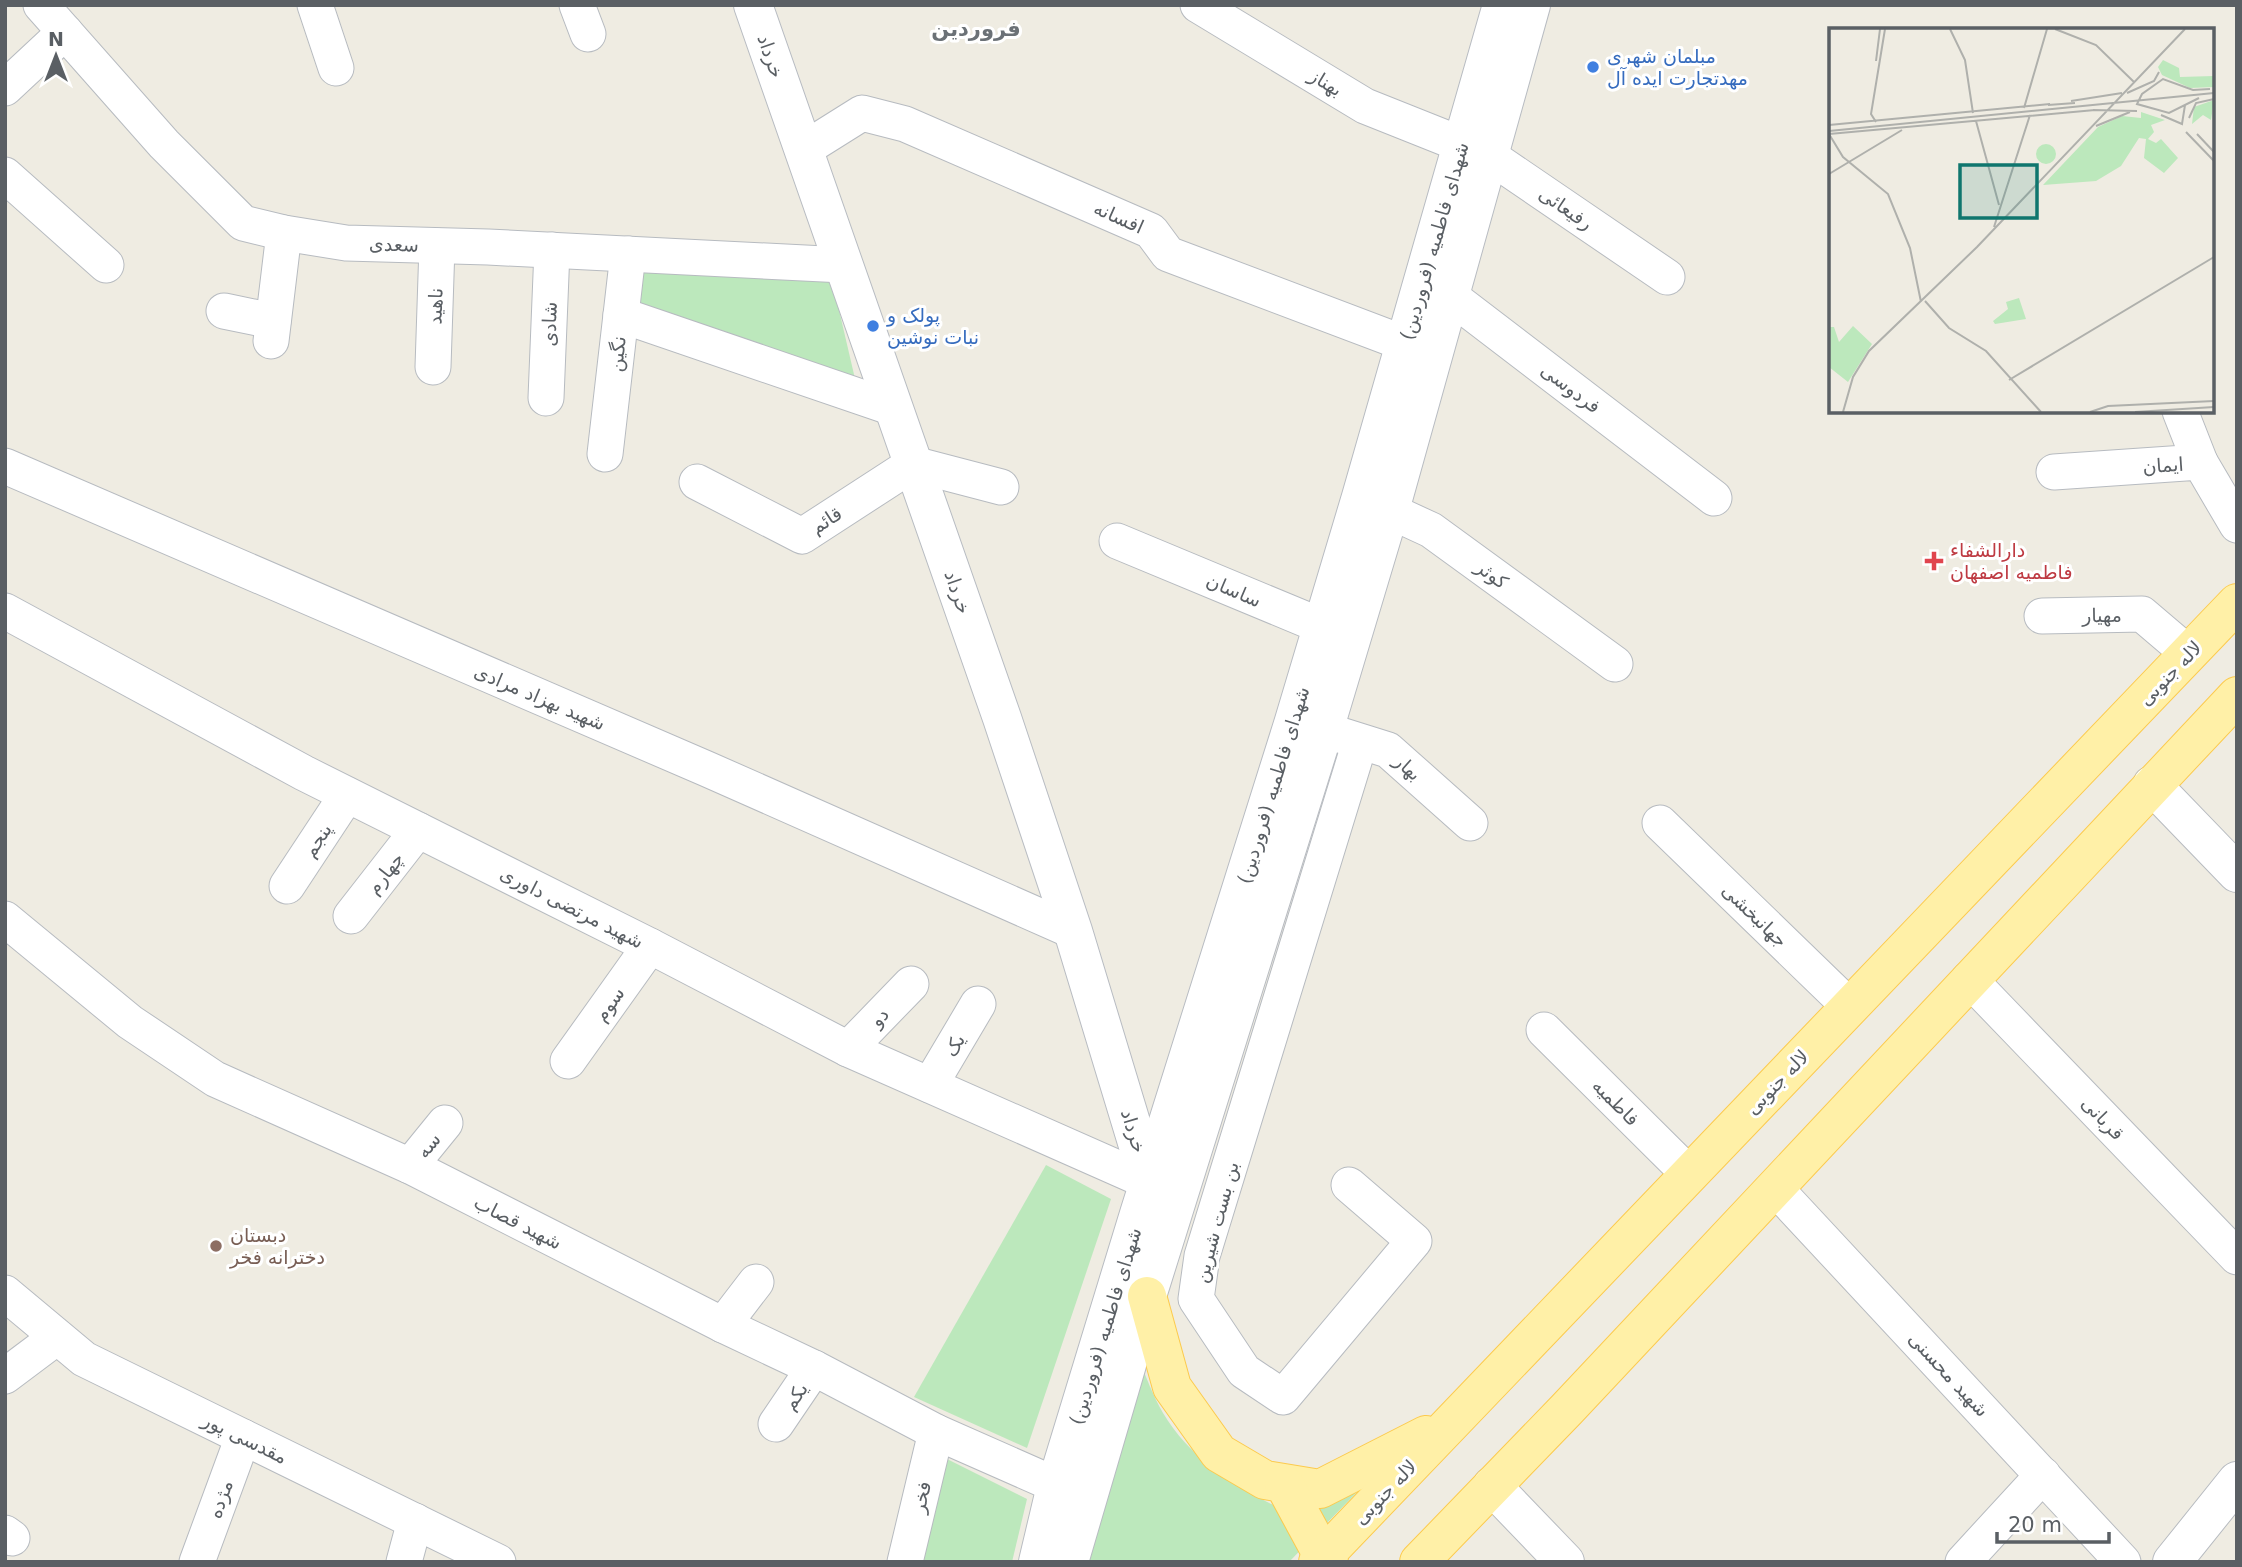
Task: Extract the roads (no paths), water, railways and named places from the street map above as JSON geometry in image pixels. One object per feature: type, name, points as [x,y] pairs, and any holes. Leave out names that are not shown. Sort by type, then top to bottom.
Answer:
[{"type":"main road","name":"خرداد","points":[[753,5],[1073,931],[1149,1182]]},
{"type":"main road","name":"شهدای فاطمیه (فروردین)","points":[[1038,1562],[1071,1492],[1147,1296],[1309,725],[1437,290],[1475,150],[1502,5]]},
{"type":"main road","name":"شهدای فاطمیه (فروردین)","points":[[1475,150],[1531,5]]},
{"type":"main road","name":"لاله جنوبی","points":[[1323,1560],[2237,603]]},
{"type":"main road","points":[[1419,1562],[2237,696]]},
{"type":"main road","name":"شهدای فاطمیه (فروردین)","points":[[1069,1562],[1071,1492],[1149,1182],[1309,725]]},
{"type":"main road","points":[[2152,785],[2237,873]]},
{"type":"main road","points":[[1147,1296],[1172,1388],[1219,1453],[1265,1480],[1320,1489],[1452,1422]]},
{"type":"main road","points":[[2172,1562],[2237,1481]]},
{"type":"main road","points":[[1284,1484],[1323,1560]]},
{"type":"main road","points":[[1492,1486],[1565,1562]]},
{"type":"street","name":"سعدی","points":[[41,5],[163,144],[243,222],[284,233],[346,243],[844,265]]},
{"type":"street","points":[[315,5],[336,68]]},
{"type":"street","name":"بهناز","points":[[1198,5],[1365,106],[1475,150]]},
{"type":"street","points":[[5,88],[65,32]]},
{"type":"street","name":"افسانه","points":[[803,150],[862,113],[905,124],[1151,231],[1168,254],[1420,349]]},
{"type":"street","name":"رفیعائی","points":[[1475,150],[1667,276]]},
{"type":"street","points":[[5,175],[106,265]]},
{"type":"street","points":[[224,311],[272,331],[284,233]]},
{"type":"street","name":"ناهید","points":[[432,367],[437,246]]},
{"type":"street","name":"شادی","points":[[546,398],[552,250]]},
{"type":"street","name":"نگین","points":[[605,454],[628,254]]},
{"type":"street","name":"فردوسی","points":[[1437,290],[1714,498]]},
{"type":"street","points":[[621,315],[893,408]]},
{"type":"street","points":[[2181,413],[2200,462]]},
{"type":"street","name":"ایمان","points":[[2054,472],[2200,462],[2237,525]]},
{"type":"street","points":[[913,464],[1001,487]]},
{"type":"street","name":"قائم","points":[[697,482],[802,536],[913,464]]},
{"type":"street","name":"شهید بهزاد مرادی","points":[[5,466],[707,769],[1073,931]]},
{"type":"street","name":"کوثر","points":[[1375,504],[1431,530],[1615,664]]},
{"type":"street","name":"ساسان","points":[[1117,541],[1336,633]]},
{"type":"street","name":"شهید مرتضی داوری","points":[[5,611],[347,795],[650,946],[848,1049],[1149,1182]]},
{"type":"street","name":"مهیار","points":[[2042,616],[2142,614],[2189,654]]},
{"type":"street","name":"بهار","points":[[1309,725],[1388,750],[1470,823]]},
{"type":"street","name":"بن بست شیرین","points":[[1349,1185],[1414,1241],[1283,1397],[1244,1371],[1196,1299],[1202,1256],[1360,742]]},
{"type":"street","name":"پنجم","points":[[287,886],[347,795]]},
{"type":"street","name":"جهانبخشی","points":[[1660,823],[1850,1007]]},
{"type":"street","name":"چهارم","points":[[351,916],[418,830]]},
{"type":"street","name":"شهید قصاب","points":[[5,919],[130,1022],[215,1079],[410,1166],[936,1432],[1071,1492]]},
{"type":"street","name":"سوم","points":[[568,1061],[650,946]]},
{"type":"street","name":"قربانی","points":[[1969,979],[2237,1257]]},
{"type":"street","name":"دو","points":[[848,1049],[911,984]]},
{"type":"street","name":"یک","points":[[930,1085],[978,1004]]},
{"type":"street","name":"فاطمیه","points":[[1544,1030],[1689,1174]]},
{"type":"street","name":"سه","points":[[410,1166],[445,1124]]},
{"type":"street","name":"شهید محسنی","points":[[1775,1188],[2123,1562]]},
{"type":"street","points":[[723,1325],[756,1283]]},
{"type":"street","name":"مقدسی پور","points":[[5,1293],[84,1359],[498,1562]]},
{"type":"street","points":[[5,1376],[57,1336]]},
{"type":"street","name":"یکم","points":[[776,1424],[814,1368]]},
{"type":"street","name":"فخر","points":[[905,1562],[936,1432]]},
{"type":"street","name":"مژده","points":[[197,1562],[243,1437]]},
{"type":"street","points":[[1963,1562],[2043,1475]]},
{"type":"street","points":[[404,1562],[415,1521]]},
{"type":"place","name":"مبلمان شهری مهدتجارت ایده آل","points":[[1593,67]]},
{"type":"place","name":"پولک و نبات نوشین","points":[[873,326]]},
{"type":"place","name":"دارالشفاء فاطمیه اصفهان","points":[[1934,561]]},
{"type":"place","name":"دبستان دخترانه فخر","points":[[216,1246]]},
{"type":"district","name":"فروردین","points":[[976,29]]}]
